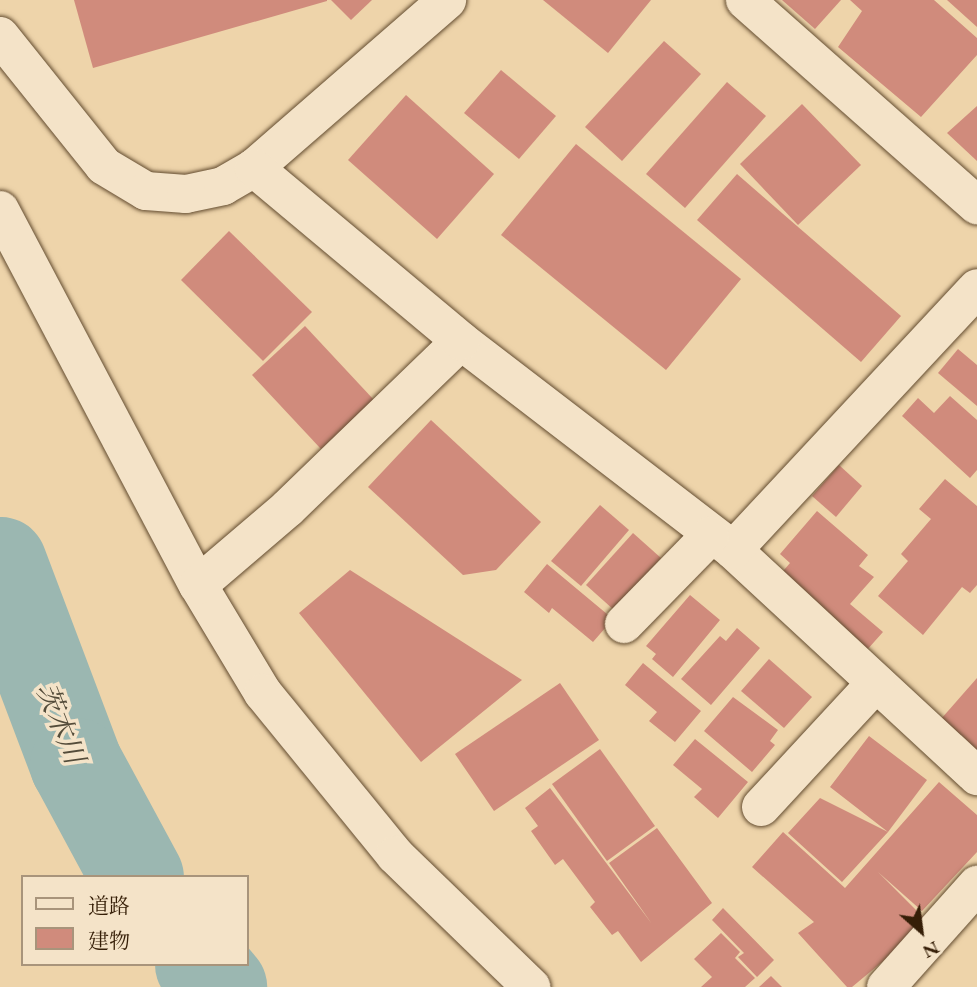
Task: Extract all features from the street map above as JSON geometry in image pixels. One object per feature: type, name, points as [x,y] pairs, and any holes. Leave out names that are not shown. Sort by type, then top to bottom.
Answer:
[{"type":"street","points":[[0,37],[104,166],[146,191],[186,194],[223,186],[254,168],[447,0]]},
{"type":"street","points":[[745,0],[977,205]]},
{"type":"street","points":[[254,168],[461,341],[722,543],[977,776]]},
{"type":"street","points":[[0,210],[198,586],[263,693],[395,855],[531,987]]},
{"type":"street","points":[[624,624],[722,543],[977,288]]},
{"type":"street","points":[[198,586],[288,508],[461,341]]},
{"type":"street","points":[[761,807],[876,683]]},
{"type":"street","points":[[886,987],[977,885]]},
{"type":"building","points":[[74,0],[327,0],[327,1],[93,68]]},
{"type":"building","points":[[331,0],[372,0],[351,20]]},
{"type":"building","points":[[543,0],[651,0],[608,53]]},
{"type":"building","points":[[782,0],[841,0],[815,29]]},
{"type":"building","points":[[850,0],[934,0],[977,38],[977,55],[921,117],[838,47],[862,11]]},
{"type":"building","points":[[947,0],[977,0],[977,27]]},
{"type":"building","points":[[664,41],[701,74],[622,161],[585,127]]},
{"type":"building","points":[[501,70],[556,116],[519,159],[464,113]]},
{"type":"building","points":[[727,82],[766,116],[685,208],[646,174]]},
{"type":"building","points":[[406,95],[494,174],[437,239],[348,160]]},
{"type":"building","points":[[802,104],[861,165],[798,225],[740,164]]},
{"type":"building","points":[[977,106],[977,161],[947,133]]},
{"type":"building","points":[[576,144],[741,279],[666,370],[501,235]]},
{"type":"building","points":[[737,174],[901,316],[861,362],[697,220]]},
{"type":"building","points":[[229,231],[312,312],[263,361],[181,280]]},
{"type":"building","points":[[305,326],[374,400],[321,449],[252,375]]},
{"type":"building","points":[[958,349],[977,365],[977,406],[938,373]]},
{"type":"building","points":[[950,396],[977,420],[977,470],[970,478],[902,416],[918,398],[934,413]]},
{"type":"building","points":[[431,420],[541,522],[496,570],[463,575],[368,487]]},
{"type":"building","points":[[839,465],[862,486],[836,517],[812,496]]},
{"type":"building","points":[[945,479],[977,506],[977,585],[970,593],[962,587],[923,635],[878,596],[908,561],[901,554],[931,519],[919,509]]},
{"type":"building","points":[[600,505],[629,530],[581,586],[551,561]]},
{"type":"building","points":[[817,511],[868,555],[859,566],[874,577],[850,604],[883,632],[866,651],[778,577],[790,563],[780,554]]},
{"type":"building","points":[[633,533],[661,558],[614,610],[586,585]]},
{"type":"building","points":[[547,564],[613,619],[593,642],[552,608],[549,613],[524,592]]},
{"type":"building","points":[[350,570],[522,680],[421,762],[299,613]]},
{"type":"building","points":[[690,595],[720,620],[673,677],[652,659],[656,654],[646,646]]},
{"type":"building","points":[[737,628],[760,648],[711,705],[681,679],[720,636],[726,641]]},
{"type":"building","points":[[769,659],[812,697],[784,728],[741,691]]},
{"type":"building","points":[[643,663],[701,711],[675,742],[649,721],[657,712],[625,685]]},
{"type":"building","points":[[977,678],[977,751],[941,719]]},
{"type":"building","points":[[560,683],[599,740],[494,811],[455,754]]},
{"type":"building","points":[[733,697],[778,730],[770,741],[775,745],[752,772],[704,731]]},
{"type":"building","points":[[869,736],[927,780],[888,832],[830,787]]},
{"type":"building","points":[[695,739],[748,782],[718,818],[694,797],[702,789],[673,765]]},
{"type":"building","points":[[600,749],[655,826],[607,861],[552,784]]},
{"type":"building","points":[[939,782],[977,815],[977,852],[922,911],[878,872],[929,923],[852,987],[847,987],[798,933],[814,922],[752,867],[783,832],[845,888]]},
{"type":"building","points":[[550,788],[652,924],[609,863],[657,828],[712,903],[641,962],[618,931],[612,935],[590,907],[595,902],[563,859],[555,865],[531,831],[538,826],[525,808]]},
{"type":"building","points":[[820,798],[888,832],[842,882],[788,833]]},
{"type":"building","points":[[723,908],[774,960],[757,977],[738,957],[744,953],[712,920]]},
{"type":"building","points":[[721,933],[740,952],[735,958],[755,978],[745,987],[701,987],[712,977],[694,959]]},
{"type":"building","points":[[771,976],[782,987],[759,987]]},
{"type":"waterway","name":"茨木川","points":[[0,563],[76,764],[136,875]]},
{"type":"waterway","name":"茨木川","points":[[203,966],[220,987]]}]
